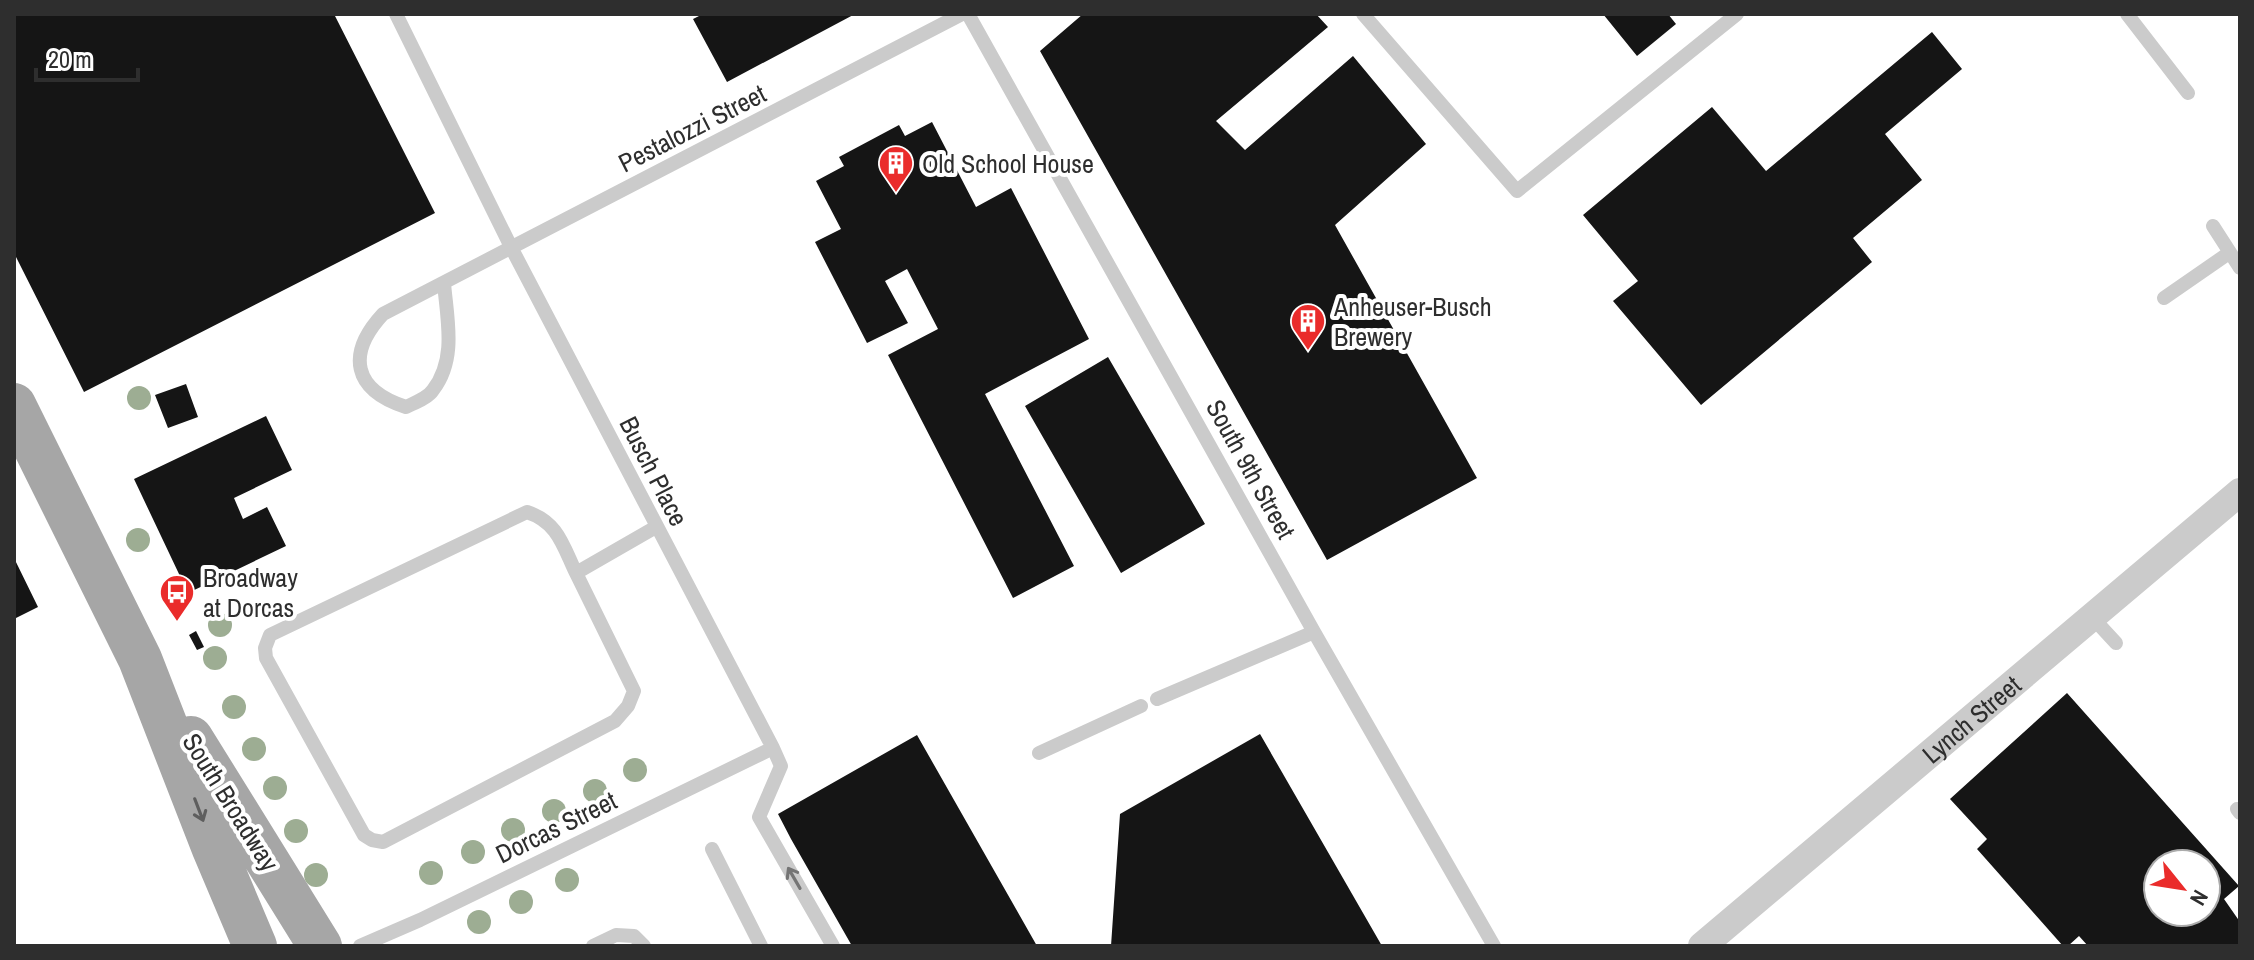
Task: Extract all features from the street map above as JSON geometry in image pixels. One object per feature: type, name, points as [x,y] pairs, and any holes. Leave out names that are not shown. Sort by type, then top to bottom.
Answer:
[{"type":"main road","name":"South Broadway","points":[[14,405],[140,659],[255,946]]},
{"type":"main road","name":"South Broadway","points":[[140,659],[320,946]]},
{"type":"street","name":"Lynch Street","points":[[1702,946],[2240,492]]},
{"type":"lane","name":"Busch Place","points":[[396,14],[512,249],[773,748],[781,766],[759,817],[833,946]]},
{"type":"lane","name":"Pestalozzi Street","points":[[444,283],[449,338],[447,362],[432,393],[406,407],[387,401],[365,384],[360,361],[367,331],[383,314],[965,14]]},
{"type":"lane","name":"South 9th Street","points":[[965,14],[1494,946]]},
{"type":"lane","points":[[1363,14],[1517,191],[1737,14]]},
{"type":"lane","points":[[2127,14],[2188,93]]},
{"type":"lane","points":[[2213,226],[2240,268]]},
{"type":"lane","points":[[2164,298],[2229,253]]},
{"type":"lane","points":[[527,512],[553,525],[576,573],[634,691],[628,706],[615,721],[383,842],[364,835],[266,658],[265,648],[270,635],[527,512]]},
{"type":"lane","points":[[576,573],[656,527]]},
{"type":"lane","points":[[2092,617],[2116,643]]},
{"type":"lane","points":[[1157,699],[1314,632]]},
{"type":"lane","points":[[1039,753],[1141,706]]},
{"type":"lane","name":"Dorcas Street","points":[[360,946],[420,920],[773,748]]},
{"type":"lane","points":[[712,849],[761,946]]},
{"type":"lane","points":[[593,946],[616,935],[634,936],[644,946]]},
{"type":"building","points":[[14,14],[334,14],[435,213],[84,392],[14,253]]},
{"type":"building","points":[[703,14],[855,14],[727,82],[693,19]]},
{"type":"building","name":"Anheuser-Busch Brewery","points":[[1083,14],[1316,14],[1328,27],[1216,121],[1245,150],[1353,56],[1426,144],[1335,225],[1477,478],[1327,560],[1040,51]]},
{"type":"building","points":[[1603,14],[1668,14],[1676,24],[1637,56]]},
{"type":"building","points":[[1932,32],[1962,69],[1885,134],[1922,180],[1853,238],[1872,262],[1701,405],[1613,301],[1638,281],[1583,215],[1712,107],[1766,171]]},
{"type":"building","points":[[932,122],[976,207],[1011,188],[1089,339],[985,394],[1074,566],[1013,598],[888,355],[938,329],[907,269],[885,281],[908,323],[867,343],[815,242],[841,229],[816,181],[844,166],[839,157],[899,125],[905,136]]},
{"type":"building","points":[[1108,357],[1205,524],[1121,573],[1025,406]]},
{"type":"building","points":[[186,384],[198,417],[168,428],[155,395]]},
{"type":"building","points":[[266,416],[292,470],[234,498],[243,519],[267,507],[286,546],[188,593],[134,479]]},
{"type":"building","points":[[14,558],[38,607],[14,619]]},
{"type":"building","points":[[196,631],[204,647],[197,650],[189,635]]},
{"type":"building","points":[[2067,693],[2205,848],[2142,848],[2142,928],[2222,928],[2222,867],[2239,886],[2224,899],[2240,922],[2240,946],[2088,946],[2079,936],[2068,946],[2063,946],[1977,849],[1987,839],[1950,799]]},
{"type":"building","points":[[1260,734],[1382,946],[1111,946],[1120,814]]},
{"type":"building","points":[[917,735],[1037,946],[852,946],[791,839],[778,814]]},
{"type":"place","name":"Old School House","points":[[896,194]]},
{"type":"place","name":"Anheuser-Busch Brewery","points":[[1308,352]]},
{"type":"place","name":"Broadway at Dorcas","points":[[177,623]]}]
